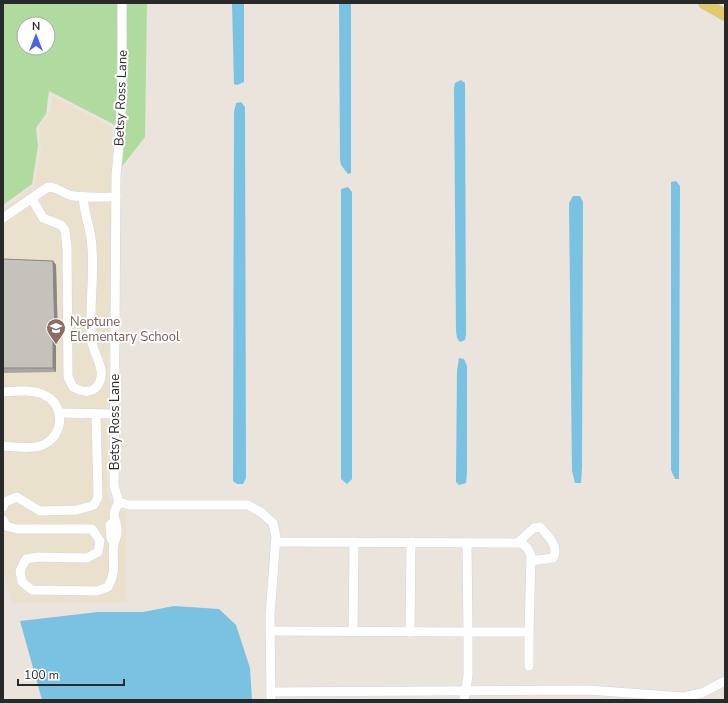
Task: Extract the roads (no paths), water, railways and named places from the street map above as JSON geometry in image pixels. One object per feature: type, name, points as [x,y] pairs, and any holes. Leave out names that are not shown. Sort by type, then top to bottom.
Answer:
[{"type":"main road","points":[[704,3],[725,15]]},
{"type":"street","name":"Betsy Ross Lane","points":[[119,502],[114,486],[114,414],[116,197],[122,84],[122,3]]},
{"type":"street","points":[[3,218],[48,187],[55,187],[73,196],[116,197]]},
{"type":"street","points":[[32,199],[43,218],[61,225],[65,230],[68,248],[68,377],[73,387],[86,392],[93,390],[97,386],[101,380],[102,372],[92,342],[91,238],[84,212],[83,196]]},
{"type":"street","points":[[3,392],[32,392],[44,394],[56,404],[60,413],[57,433],[47,443],[36,447],[3,446]]},
{"type":"street","points":[[60,413],[114,414]]},
{"type":"street","points":[[3,507],[5,502],[17,497],[40,511],[77,510],[94,505],[98,497],[96,414]]},
{"type":"street","points":[[3,520],[6,526],[17,530],[92,529],[100,542],[98,552],[87,558],[38,557],[26,560],[20,571],[22,582],[32,590],[96,591],[108,587],[114,576],[114,544],[111,538],[110,525],[114,521],[114,511],[119,502],[129,505],[248,505],[262,513],[273,523],[276,542],[270,631],[271,696],[465,690],[588,690],[642,698],[684,697],[702,693],[725,681]]},
{"type":"street","points":[[517,543],[534,528],[540,527],[548,536],[556,548],[556,554],[553,558],[531,561]]},
{"type":"street","points":[[276,542],[522,543],[531,555],[529,666]]},
{"type":"street","points":[[353,631],[354,542]]},
{"type":"street","points":[[410,632],[411,542]]},
{"type":"street","points":[[464,700],[468,676],[467,543]]},
{"type":"street","points":[[270,631],[530,632]]},
{"type":"water","points":[[232,3],[244,3],[244,82],[237,85],[234,84]]},
{"type":"water","points":[[339,3],[351,3],[351,173],[348,174],[341,165],[340,160]]},
{"type":"water","points":[[461,80],[465,83],[466,334],[465,340],[460,342],[457,338],[456,331],[454,87],[455,83]]},
{"type":"water","points":[[241,102],[245,107],[246,478],[243,484],[237,484],[233,481],[234,112],[236,103]]},
{"type":"water","points":[[676,181],[680,186],[679,479],[675,479],[671,470],[671,182]]},
{"type":"water","points":[[348,187],[352,192],[352,479],[347,484],[341,479],[341,189]]},
{"type":"water","points":[[573,196],[580,196],[583,202],[581,483],[575,483],[572,471],[569,203]]},
{"type":"water","points":[[459,358],[464,359],[467,366],[467,473],[466,483],[459,485],[456,482],[456,476],[457,371]]},
{"type":"water","points":[[174,606],[219,609],[236,625],[250,668],[252,700],[42,700],[20,621],[98,612],[143,612]]},
{"type":"place","name":"Neptune Elementary School","points":[[56,345]]}]
